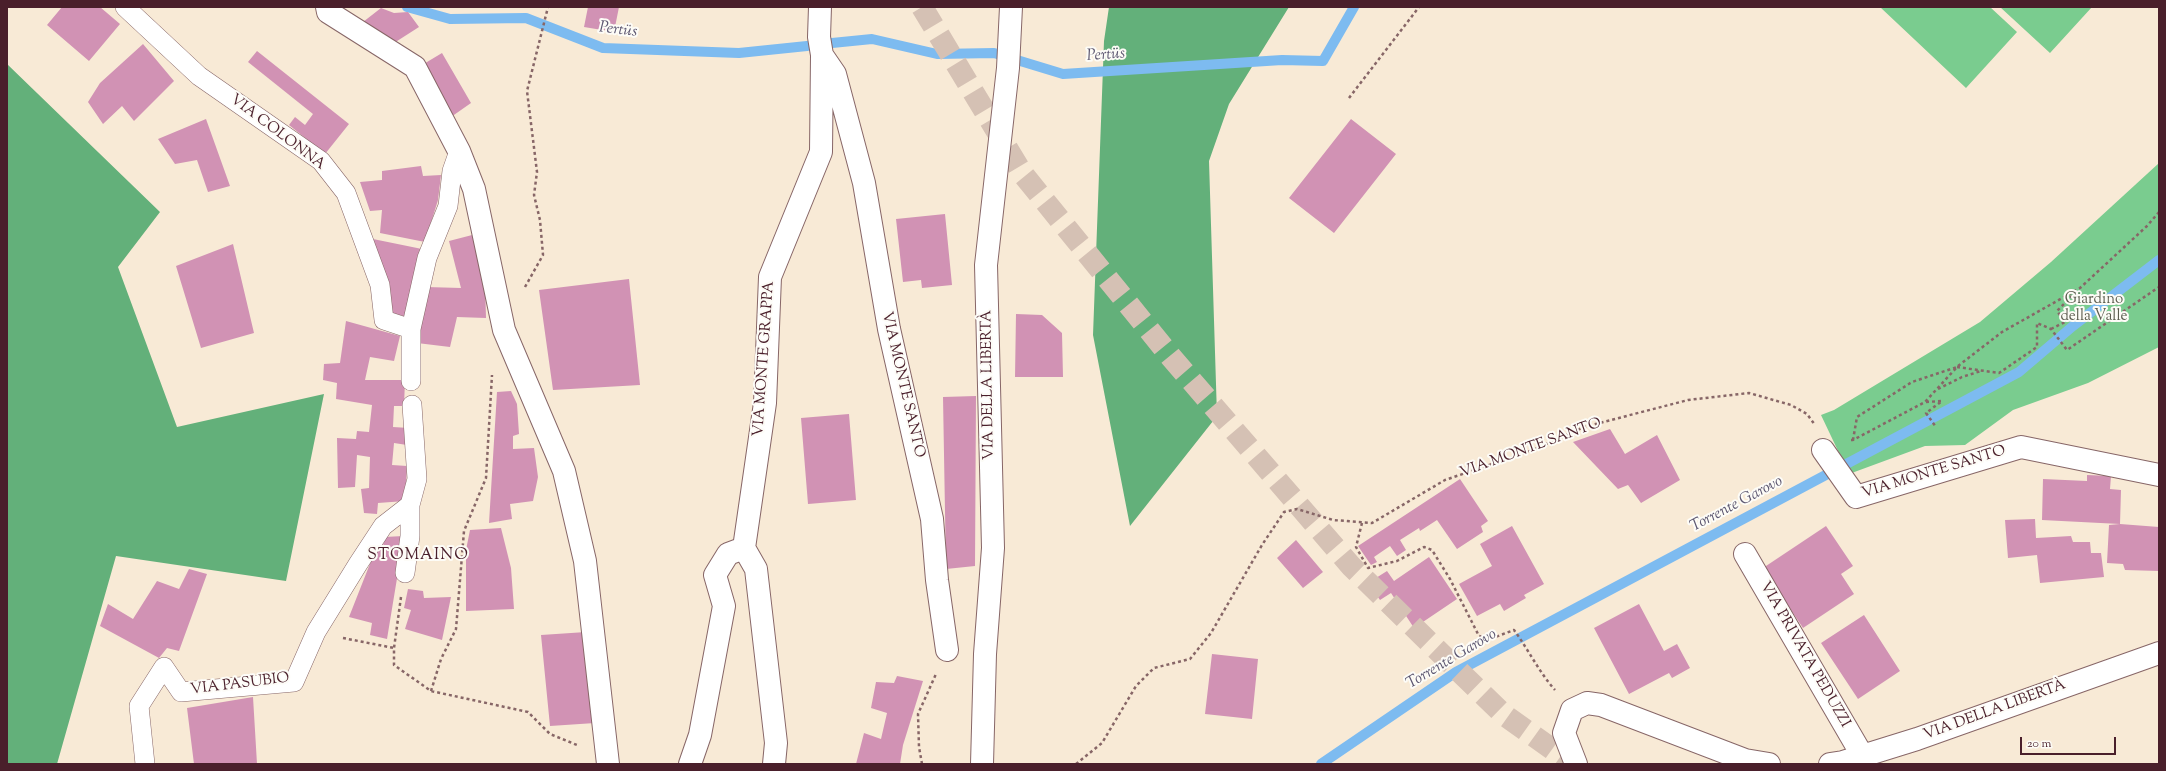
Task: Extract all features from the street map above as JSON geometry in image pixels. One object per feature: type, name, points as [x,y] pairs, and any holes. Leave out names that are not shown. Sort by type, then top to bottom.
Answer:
[{"type":"street","points":[[327,7],[328,12],[415,67],[459,151],[474,189],[504,330],[564,471],[585,560],[608,761]]},
{"type":"street","name":"VIA MONTE SANTO","points":[[820,7],[820,37],[822,55],[835,74],[864,183],[889,329],[932,519],[937,580],[948,650]]},
{"type":"street","name":"VIA DELLA LIBERTÀ","points":[[982,764],[985,654],[993,548],[986,265],[1009,58],[1011,7]]},
{"type":"street","name":"VIA MONTE GRAPPA","points":[[744,548],[765,403],[770,277],[821,152],[822,55]]},
{"type":"street","name":"VIA MONTE SANTO","points":[[1823,450],[1843,481],[1856,497],[2021,447],[2159,475]]},
{"type":"street","points":[[690,764],[700,736],[724,606],[715,575],[728,554],[744,548],[756,569],[776,743],[774,764]]},
{"type":"street","name":"VIA PRIVATA PEDUZZI","points":[[1745,554],[1862,755]]},
{"type":"street","name":"VIA DELLA LIBERTÀ","points":[[1830,764],[1843,762],[1917,739],[2159,653]]},
{"type":"street","points":[[1576,764],[1564,733],[1572,710],[1587,703],[1601,705],[1745,760],[1769,764]]},
{"type":"lane","name":"VIA COLONNA","points":[[124,7],[200,76],[321,161],[346,193],[380,285],[384,320],[411,329]]},
{"type":"lane","points":[[412,381],[411,329],[427,258],[448,206],[452,171],[459,151]]},
{"type":"lane","points":[[404,573],[410,536],[410,505],[417,479],[412,405]]},
{"type":"lane","name":"VIA PASUBIO","points":[[145,764],[139,706],[164,667],[181,692],[294,682],[316,632],[383,526],[410,505]]},
{"type":"path","points":[[499,304],[525,287],[543,255],[540,220],[534,195],[537,172],[527,91],[548,7]]},
{"type":"path","points":[[1349,98],[1419,7]]},
{"type":"path","points":[[2052,329],[2065,322],[2057,310],[2147,226],[2159,212]]},
{"type":"path","points":[[1853,440],[1857,417],[1912,382],[1957,366],[1999,373],[2037,348],[2037,323],[2052,329],[2067,350],[2159,287]]},
{"type":"path","points":[[1847,443],[1925,402],[1957,366],[2002,332],[2078,290]]},
{"type":"path","points":[[431,691],[440,659],[456,629],[464,531],[486,478],[492,359],[504,330]]},
{"type":"path","points":[[1936,390],[1962,377],[1982,370]]},
{"type":"path","name":"VIA MONTE SANTO","points":[[1076,764],[1102,743],[1136,686],[1154,668],[1190,659],[1211,633],[1262,545],[1284,512],[1297,509],[1334,520],[1372,523],[1445,480],[1533,450],[1584,427],[1688,400],[1749,393],[1791,405],[1807,414],[1815,425],[1823,450]]},
{"type":"path","points":[[1925,402],[1942,401],[1926,413],[1936,427]]},
{"type":"path","points":[[1362,523],[1356,547],[1368,568],[1397,561],[1424,548],[1432,550],[1450,579],[1479,636],[1490,639],[1514,630],[1531,653],[1546,680],[1572,710]]},
{"type":"path","points":[[404,573],[394,648],[394,665],[431,691],[528,712],[550,734],[608,761]]},
{"type":"path","points":[[316,632],[394,648]]},
{"type":"path","points":[[922,764],[919,747],[918,714],[948,650]]},
{"type":"green space","points":[[1109,7],[1289,7],[1229,104],[1209,161],[1217,416],[1130,526],[1093,335],[1104,41]]},
{"type":"green space","points":[[1880,7],[1990,7],[2017,32],[1966,88]]},
{"type":"green space","points":[[2000,7],[2092,7],[2050,53]]},
{"type":"green space","points":[[7,64],[160,212],[118,267],[177,427],[324,394],[286,581],[116,556],[57,764],[7,764]]},
{"type":"green space","name":"Giardino della Valle","points":[[2159,163],[2159,347],[2088,383],[2013,410],[1965,445],[1925,446],[1849,474],[1821,415],[1834,410],[1980,322],[2051,262]]},
{"type":"building","points":[[62,7],[100,7],[120,24],[89,61],[47,25]]},
{"type":"building","points":[[588,7],[619,7],[614,32],[584,27]]},
{"type":"building","points":[[381,8],[394,13],[408,12],[419,27],[394,43],[363,22]]},
{"type":"building","points":[[143,44],[174,81],[134,121],[122,106],[103,124],[88,102],[100,83]]},
{"type":"building","points":[[257,51],[349,124],[325,154],[289,125],[295,117],[305,125],[313,114],[248,62]]},
{"type":"building","points":[[442,53],[471,103],[451,117],[422,65]]},
{"type":"building","points":[[206,119],[230,186],[208,192],[197,160],[175,164],[158,139]]},
{"type":"building","points":[[1351,119],[1396,154],[1334,233],[1289,198]]},
{"type":"building","points":[[421,166],[423,176],[441,175],[438,200],[425,242],[380,233],[382,210],[370,211],[360,182],[382,180],[382,171]]},
{"type":"building","points":[[945,214],[952,285],[922,288],[921,280],[903,282],[896,219]]},
{"type":"building","points":[[476,234],[485,282],[486,318],[457,317],[450,347],[417,343],[426,287],[461,288],[449,241]]},
{"type":"building","points":[[373,239],[422,249],[408,317],[388,313],[390,288],[387,288]]},
{"type":"building","points":[[233,244],[254,333],[201,348],[176,266]]},
{"type":"building","points":[[629,279],[640,385],[553,390],[539,290]]},
{"type":"building","points":[[1016,314],[1042,315],[1062,333],[1063,377],[1015,377]]},
{"type":"building","points":[[346,321],[400,336],[394,361],[370,357],[365,380],[405,380],[404,406],[394,406],[393,427],[409,428],[407,445],[394,443],[392,465],[407,466],[405,501],[378,503],[377,514],[364,513],[361,489],[369,488],[370,457],[357,455],[355,487],[338,488],[337,438],[356,439],[357,431],[369,432],[372,405],[336,399],[337,383],[323,380],[324,364],[340,363]]},
{"type":"building","points":[[511,391],[517,404],[519,434],[513,436],[513,449],[534,448],[538,477],[533,501],[510,504],[512,519],[489,523],[497,392]]},
{"type":"building","points":[[976,396],[975,566],[946,569],[943,397]]},
{"type":"building","points":[[849,414],[856,500],[808,504],[801,418]]},
{"type":"building","points":[[1610,429],[1625,454],[1657,435],[1680,480],[1641,503],[1628,485],[1618,489],[1573,442]]},
{"type":"building","points":[[2087,475],[2111,476],[2110,489],[2121,490],[2120,524],[2042,520],[2043,479],[2087,481]]},
{"type":"building","points":[[1460,479],[1488,521],[1481,526],[1483,532],[1457,549],[1437,520],[1420,531],[1419,528],[1400,540],[1406,550],[1397,556],[1390,546],[1374,557],[1377,562],[1371,565],[1358,546]]},
{"type":"building","points":[[2035,519],[2036,538],[2071,536],[2073,542],[2090,542],[2091,553],[2101,553],[2104,577],[2040,583],[2037,555],[2008,558],[2005,520]]},
{"type":"building","points":[[2120,524],[2159,527],[2159,571],[2125,570],[2123,564],[2107,563],[2109,525]]},
{"type":"building","points":[[1512,526],[1544,584],[1524,595],[1526,598],[1504,611],[1500,604],[1477,616],[1459,584],[1492,566],[1480,544]]},
{"type":"building","points":[[1826,526],[1853,566],[1841,574],[1854,594],[1803,628],[1763,568]]},
{"type":"building","points":[[501,528],[511,568],[514,609],[466,611],[466,550],[470,530]]},
{"type":"building","points":[[404,536],[387,639],[370,635],[372,623],[349,617],[375,551],[383,549],[384,537]]},
{"type":"building","points":[[1296,540],[1323,572],[1303,588],[1277,558]]},
{"type":"building","points":[[1429,557],[1457,599],[1414,628],[1391,593],[1380,600],[1368,583],[1387,571],[1394,581]]},
{"type":"building","points":[[189,569],[207,574],[179,651],[167,648],[159,658],[100,626],[108,604],[133,619],[157,581],[179,589]]},
{"type":"building","points":[[408,589],[423,591],[424,598],[451,597],[442,640],[405,629],[411,610],[404,608]]},
{"type":"building","points":[[1639,604],[1664,651],[1677,644],[1690,668],[1672,678],[1669,673],[1629,694],[1594,628]]},
{"type":"building","points":[[1864,615],[1900,671],[1858,699],[1821,643]]},
{"type":"building","points":[[586,632],[595,723],[550,726],[541,635]]},
{"type":"building","points":[[1212,654],[1258,659],[1252,719],[1205,714]]},
{"type":"building","points":[[897,676],[923,681],[903,745],[900,764],[856,764],[864,733],[881,739],[887,713],[871,708],[876,682],[894,683]]},
{"type":"building","points":[[253,697],[257,764],[194,764],[187,708]]},
{"type":"waterway","name":"Pertüs","points":[[407,7],[450,19],[526,18],[603,48],[739,53],[807,46]]},
{"type":"waterway","name":"Pertüs","points":[[832,43],[872,39],[937,54],[994,53],[1063,74],[1282,60],[1323,61],[1354,7]]},
{"type":"waterway","name":"Torrente Garovo","points":[[1321,764],[1456,672],[2019,372],[2073,326],[2159,260]]},
{"type":"tunnel","points":[[922,7],[1022,173],[1171,357],[1351,566],[1503,714],[1573,764]]},
{"type":"district","name":"STOMAINO","points":[[418,556]]}]
